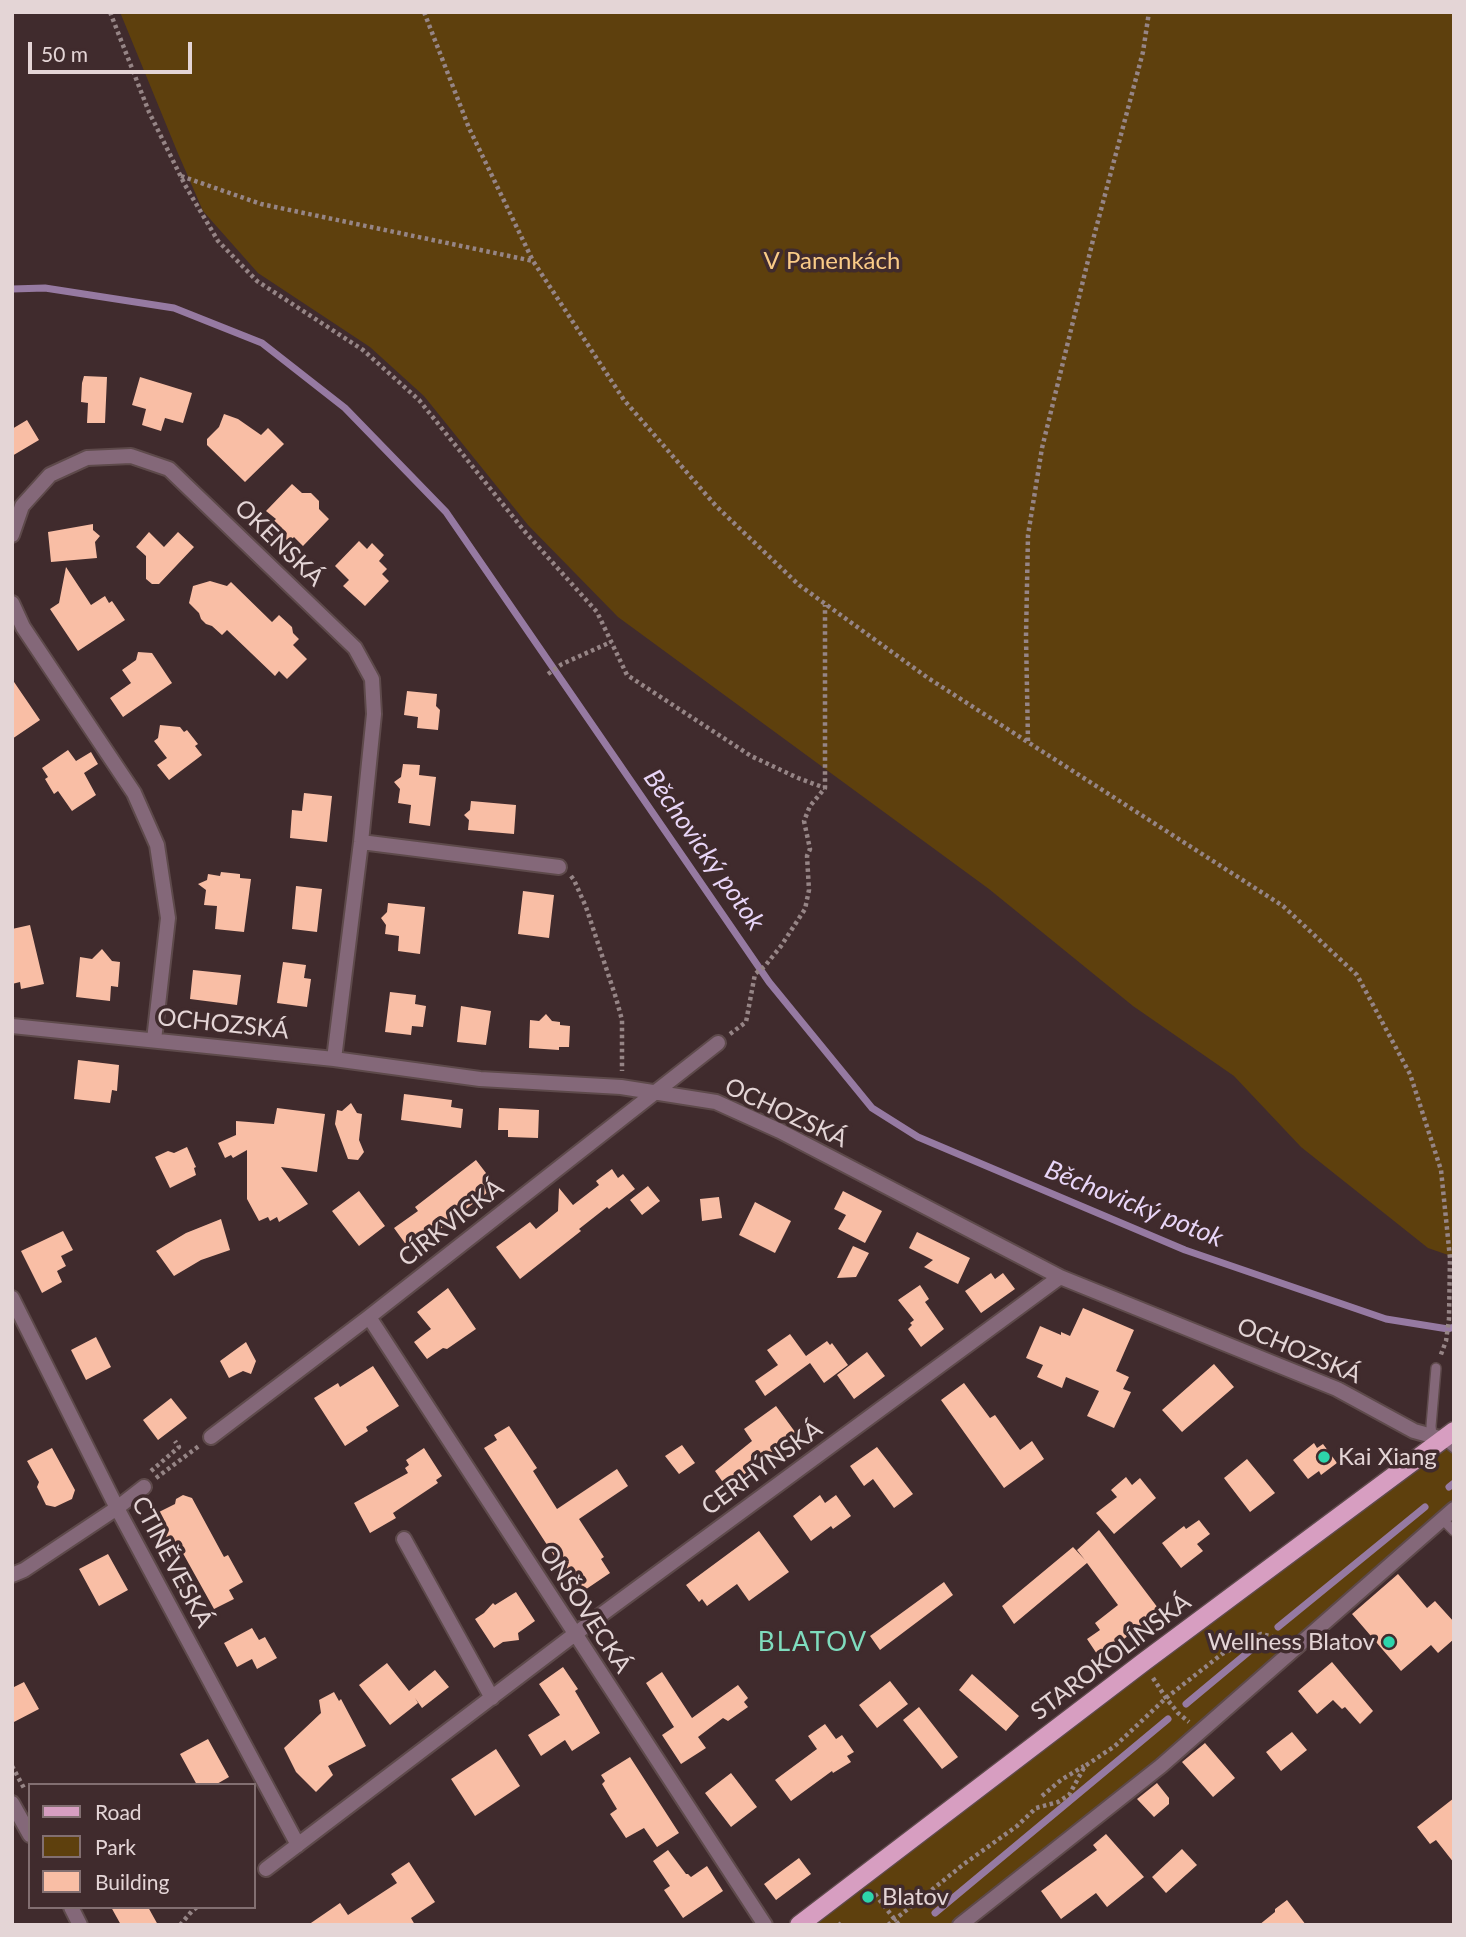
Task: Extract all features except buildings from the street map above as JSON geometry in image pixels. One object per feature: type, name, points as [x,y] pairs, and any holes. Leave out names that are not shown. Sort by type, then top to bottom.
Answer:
[{"type":"main road","name":"STAROKOLÍNSKÁ","points":[[799,1925],[1145,1661],[1446,1438]]},
{"type":"street","name":"OKENSKÁ","points":[[12,535],[22,506],[50,475],[87,458],[131,456],[169,469],[355,648],[372,679],[374,714],[334,1059]]},
{"type":"street","points":[[12,603],[23,627],[134,793],[157,845],[168,918],[154,1040]]},
{"type":"street","points":[[361,842],[559,867]]},
{"type":"street","name":"OCHOZSKÁ","points":[[12,1026],[334,1059],[480,1079],[621,1087],[716,1102],[780,1131],[1060,1277],[1337,1389],[1414,1431],[1446,1438]]},
{"type":"street","name":"CÍRKVICKÁ","points":[[211,1437],[369,1317],[718,1043]]},
{"type":"street","name":"CERHÝNSKÁ","points":[[266,1869],[575,1634],[1060,1277]]},
{"type":"street","name":"CTINĚVESKÁ","points":[[12,1298],[117,1508],[298,1845]]},
{"type":"street","name":"ONŠOVECKÁ","points":[[369,1317],[765,1925]]},
{"type":"street","points":[[12,1575],[24,1570],[117,1508],[146,1481]]},
{"type":"street","points":[[960,1925],[1161,1766],[1448,1514]]},
{"type":"street","points":[[404,1539],[492,1698]]},
{"type":"street","points":[[12,1804],[28,1832]]},
{"type":"street","points":[[72,1909],[80,1925]]},
{"type":"lane","points":[[1436,1368],[1431,1426],[1446,1438]]},
{"type":"lane","points":[[1448,1514],[1454,1531]]},
{"type":"path","points":[[110,12],[149,112],[180,176],[218,241],[257,281],[363,350],[419,400],[526,533],[597,612],[627,675],[751,756],[825,788]]},
{"type":"path","points":[[424,12],[469,128],[533,261],[624,400],[716,506],[799,586],[928,678],[1283,906],[1357,975],[1410,1074],[1441,1171],[1450,1258],[1446,1341]]},
{"type":"path","points":[[1028,741],[1027,535],[1040,460],[1094,236],[1143,52],[1149,12]]},
{"type":"path","points":[[180,176],[261,204],[533,261]]},
{"type":"path","points":[[718,1043],[746,1021],[755,974],[781,946],[805,909],[809,890],[807,856],[810,849],[804,821],[810,806],[825,788],[825,604]]},
{"type":"path","points":[[548,674],[562,664],[611,642]]},
{"type":"path","points":[[559,867],[574,880],[582,898],[616,998],[622,1020],[621,1087]]},
{"type":"path","points":[[146,1481],[211,1437]]},
{"type":"path","points":[[146,1481],[179,1447],[175,1441]]},
{"type":"path","points":[[1042,1796],[1061,1780],[1115,1746],[1166,1698],[1222,1654],[1261,1634],[1296,1647]]},
{"type":"path","points":[[1151,1675],[1178,1713],[1200,1731]]},
{"type":"path","points":[[12,1766],[28,1794]]},
{"type":"path","points":[[888,1925],[897,1922],[964,1864],[1017,1826],[1036,1808],[1058,1802],[1069,1795],[1085,1766]]},
{"type":"path","points":[[875,1894],[897,1922]]},
{"type":"path","points":[[180,1925],[194,1909]]},
{"type":"green space","name":"V Panenkách","points":[[120,12],[1454,12],[1454,1257],[1428,1248],[1301,1147],[1234,1076],[1133,1006],[989,889],[618,617],[528,525],[424,396],[370,347],[258,273],[203,211]]},
{"type":"green space","points":[[1454,1431],[1454,1510],[1112,1805],[955,1925],[799,1925]]},
{"type":"waterway","name":"Běchovický potok","points":[[12,289],[45,288],[174,308],[262,343],[345,408],[446,512],[769,982],[872,1108],[918,1137],[1185,1250],[1386,1319],[1448,1329],[1454,1327]]},
{"type":"waterway","points":[[1449,1487],[1454,1483]]},
{"type":"waterway","points":[[1278,1627],[1425,1507]]},
{"type":"waterway","points":[[1186,1704],[1258,1644]]},
{"type":"waterway","points":[[935,1913],[1168,1719]]},
{"type":"place","name":"Kai Xiang","points":[[1324,1457]]},
{"type":"place","name":"Wellness Blatov","points":[[1389,1642]]},
{"type":"place","name":"Blatov","points":[[868,1897]]},
{"type":"district","name":"BLATOV","points":[[813,1643]]}]
